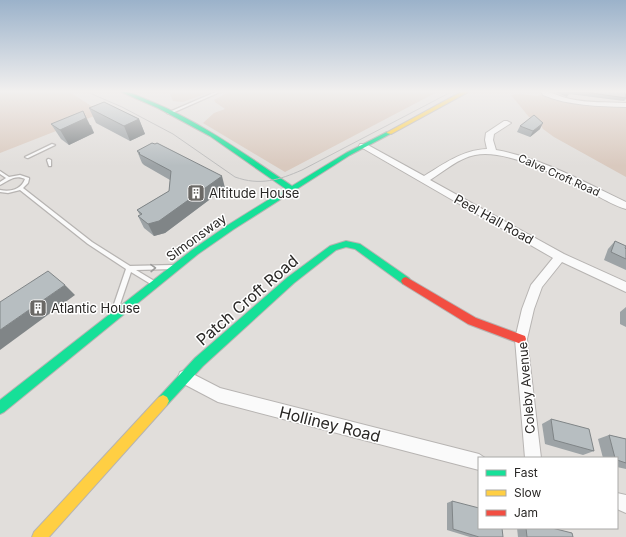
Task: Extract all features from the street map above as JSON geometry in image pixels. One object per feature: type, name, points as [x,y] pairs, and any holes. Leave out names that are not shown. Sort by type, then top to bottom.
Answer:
[{"type":"street","points":[[175,116],[212,135],[291,189]]},
{"type":"street","name":"Simonsway","points":[[0,408],[177,266],[231,227],[291,189],[364,146],[421,116]]},
{"type":"street","points":[[492,151],[489,140],[490,133],[507,123]]},
{"type":"street","name":"Peel Hall Road","points":[[364,146],[560,257],[626,287]]},
{"type":"street","name":"Calve Croft Road","points":[[424,180],[475,152],[492,151],[512,155],[537,165],[626,206]]},
{"type":"street","name":"Patch Croft Road","points":[[39,537],[198,362],[291,280],[333,248],[346,244],[357,246],[409,284],[448,308],[472,320],[521,338]]},
{"type":"street","name":"Coleby Avenue","points":[[533,457],[521,338],[528,308],[537,285],[560,257]]},
{"type":"street","name":"Holliney Road","points":[[185,377],[218,395],[478,462]]},
{"type":"lane","points":[[27,157],[53,145]]},
{"type":"lane","points":[[49,160],[50,165]]},
{"type":"lane","points":[[0,172],[8,178]]},
{"type":"lane","points":[[0,184],[8,178],[19,176],[26,177],[28,181],[20,188],[7,192],[0,191]]},
{"type":"lane","points":[[20,188],[90,243],[154,285]]},
{"type":"lane","points":[[129,268],[177,266]]},
{"type":"lane","points":[[112,318],[129,268]]},
{"type":"shaded area","points":[[0,116],[94,116],[0,153]]},
{"type":"shaded area","points":[[211,116],[391,116],[285,172],[203,123]]},
{"type":"shaded area","points":[[528,116],[626,116],[626,177],[554,137],[543,129],[540,123]]},
{"type":"building","points":[[71,116],[85,116],[86,118],[60,130],[51,124]]},
{"type":"building","points":[[105,116],[133,116],[139,119],[124,126]]},
{"type":"building","points":[[533,116],[535,116],[543,123],[533,131],[520,126]]},
{"type":"building","points":[[152,143],[157,143],[222,176],[159,221],[148,224],[138,216],[142,214],[137,210],[169,191],[171,171],[139,154],[140,153],[137,151]]},
{"type":"building","points":[[615,241],[626,246],[626,259],[611,252]]},
{"type":"building","points":[[48,271],[65,285],[0,330],[0,302]]},
{"type":"building","points":[[551,419],[589,429],[594,451],[554,440]]},
{"type":"building","points":[[609,435],[626,439],[626,463],[618,460],[618,457],[615,457]]},
{"type":"building","points":[[452,501],[478,508],[478,529],[502,529],[503,537],[479,537],[453,529]]},
{"type":"building","points":[[526,529],[556,529],[572,533],[573,537],[527,537]]},
{"type":"tram line","points":[[139,116],[173,134],[235,177],[253,181],[269,181],[285,177],[302,170],[405,116]]},
{"type":"traffic: fast","points":[[177,116],[212,135],[291,189]]},
{"type":"traffic: fast","points":[[0,408],[195,252],[231,227],[348,154],[389,133]]},
{"type":"traffic: fast","points":[[163,401],[199,362],[291,280],[333,248],[346,244],[357,246],[406,281]]},
{"type":"traffic: slow","points":[[389,133],[421,116]]},
{"type":"traffic: slow","points":[[39,537],[163,401]]},
{"type":"traffic: jam","points":[[406,281],[472,321],[521,339]]},
{"type":"place","name":"Altitude House","points":[[196,193]]},
{"type":"place","name":"Atlantic House","points":[[38,308]]}]
